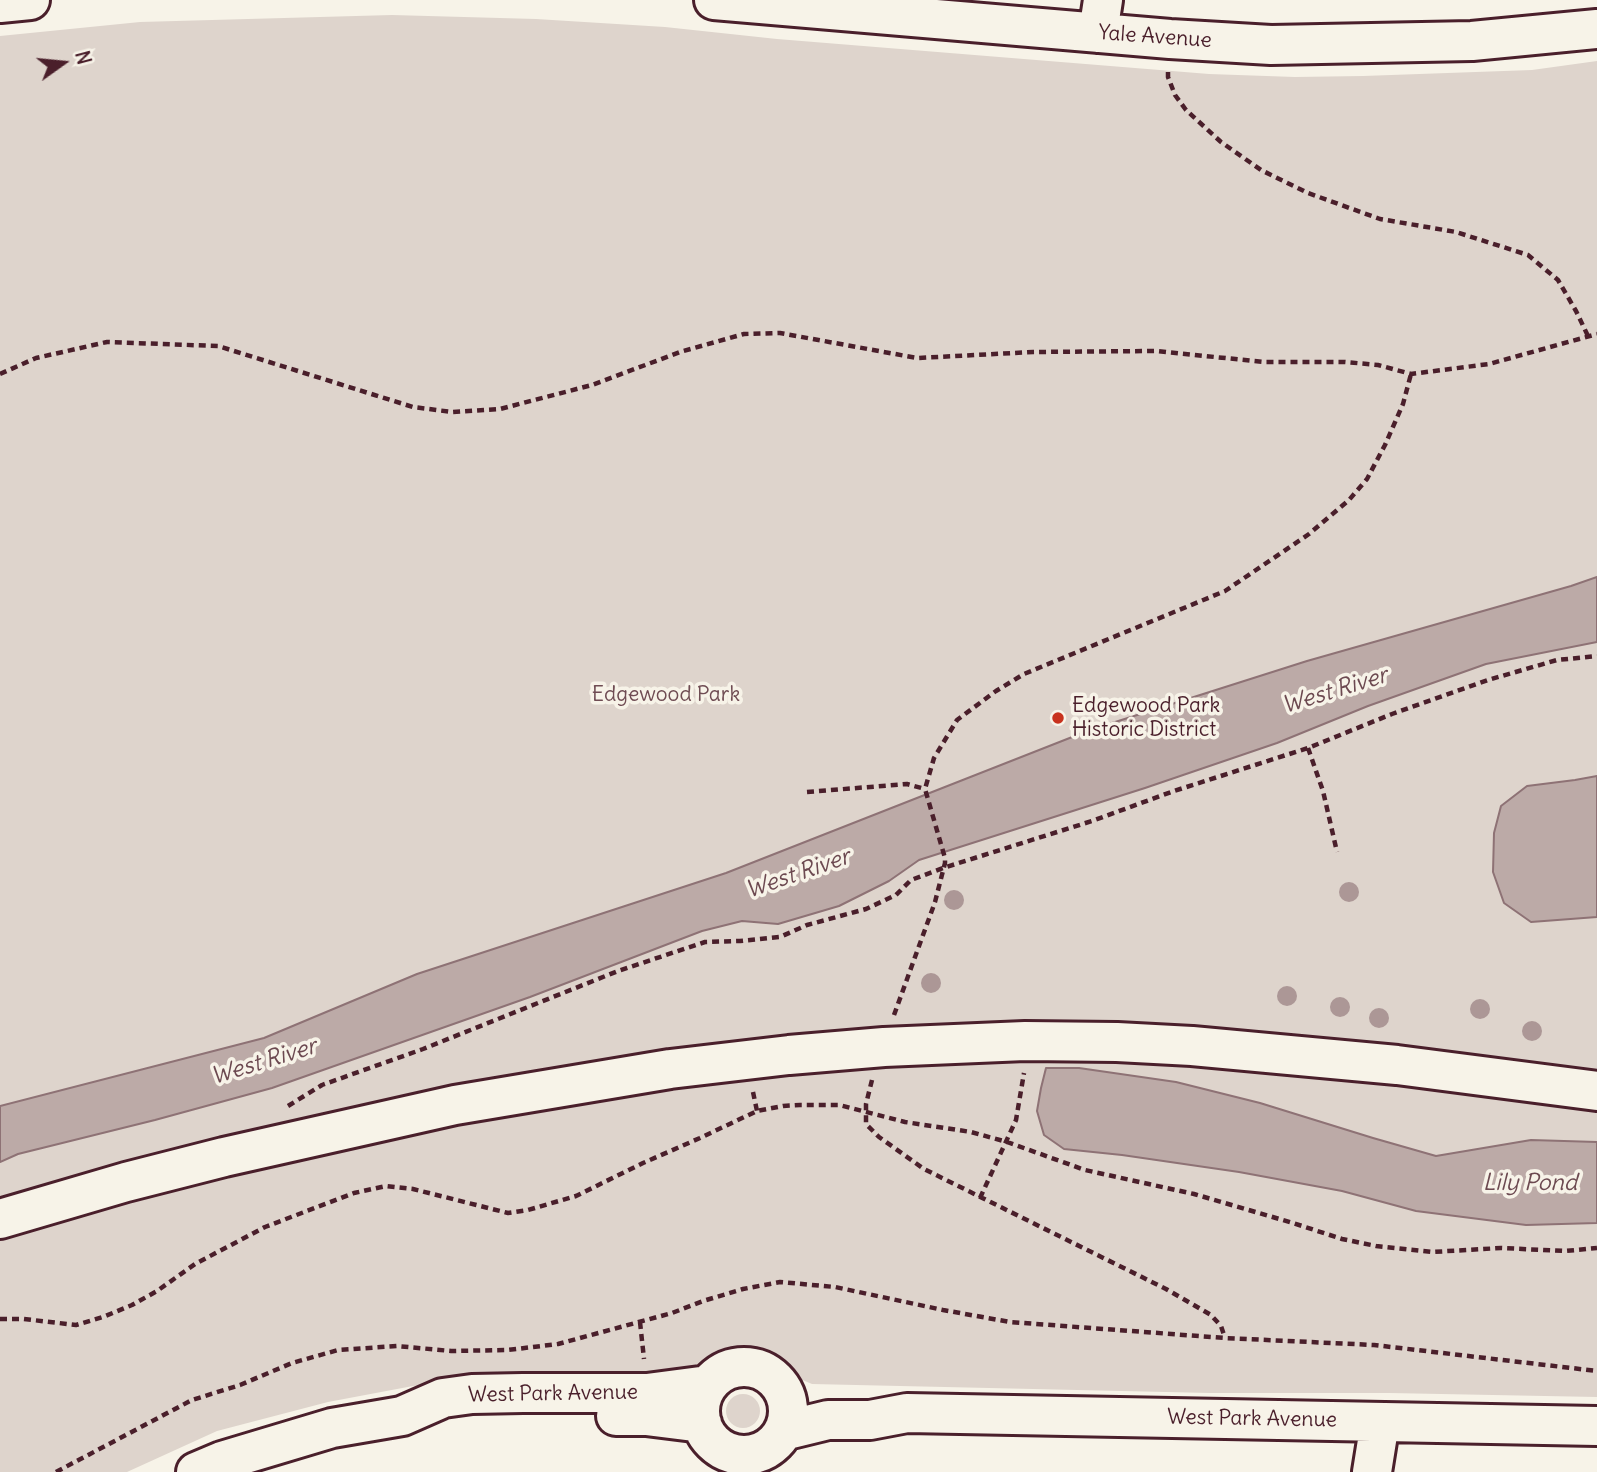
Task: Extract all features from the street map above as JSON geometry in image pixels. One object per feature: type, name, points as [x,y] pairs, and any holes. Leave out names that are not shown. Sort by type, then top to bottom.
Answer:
[{"type":"street","points":[[0,3],[30,0]]},
{"type":"street","name":"Yale Avenue","points":[[714,0],[1100,16],[1170,39],[1271,45],[1472,41],[1597,29]]},
{"type":"street","points":[[0,1219],[212,1160],[455,1105],[670,1069],[884,1047],[1025,1041],[1205,1047],[1397,1065],[1597,1091]]},
{"type":"street","points":[[748,1366],[774,1378],[781,1388],[786,1399],[787,1423],[765,1452],[736,1455],[711,1447],[700,1402],[708,1385],[719,1374],[733,1367],[748,1366]]},
{"type":"street","name":"West Park Avenue","points":[[196,1472],[222,1461],[332,1428],[401,1416],[443,1398],[472,1394],[647,1393],[708,1385]]},
{"type":"street","name":"West Park Avenue","points":[[781,1388],[870,1399],[907,1413]]},
{"type":"street","name":"West Park Avenue","points":[[765,1452],[828,1420],[870,1420],[907,1413],[1597,1426]]},
{"type":"street","name":"West Park Avenue","points":[[401,1416],[445,1422],[524,1416],[646,1416],[711,1447]]},
{"type":"street","points":[[1371,1472],[1380,1422]]},
{"type":"path","points":[[1170,39],[1168,77],[1175,95],[1186,110],[1221,142],[1261,170],[1308,193],[1380,219],[1456,232],[1528,255],[1558,280],[1588,337]]},
{"type":"path","points":[[0,374],[36,358],[107,342],[218,346],[412,407],[452,412],[500,409],[592,384],[680,352],[744,334],[780,332],[917,358],[1033,352],[1156,351],[1264,362],[1345,362],[1378,365],[1411,373],[1489,364],[1597,334]]},
{"type":"path","points":[[884,1047],[935,902],[943,869],[945,858],[925,789],[934,758],[957,720],[1024,674],[1225,591],[1310,534],[1349,500],[1367,479],[1403,404],[1411,373]]},
{"type":"path","points":[[352,1073],[424,1049],[618,971],[705,942],[780,937],[807,925],[866,909],[896,895],[911,880],[1308,748],[1392,714],[1488,680],[1557,660],[1597,656]]},
{"type":"path","points":[[1308,748],[1323,791],[1336,852]]},
{"type":"path","points":[[807,792],[898,785],[925,789]]},
{"type":"path","points":[[980,1198],[1016,1120],[1025,1065],[1025,1041]]},
{"type":"path","points":[[0,1319],[24,1318],[76,1325],[103,1317],[149,1296],[195,1264],[265,1227],[354,1194],[386,1186],[413,1189],[508,1213],[528,1210],[576,1196],[757,1111],[783,1106],[821,1104],[839,1105],[905,1122],[971,1132],[1085,1170],[1194,1194],[1342,1239],[1376,1246],[1433,1252],[1501,1248],[1565,1251],[1597,1248]]},
{"type":"path","points":[[865,1113],[866,1124],[879,1138],[924,1170],[1166,1289],[1212,1315],[1221,1325],[1224,1338]]},
{"type":"path","points":[[56,1472],[192,1400],[240,1385],[292,1363],[338,1350],[397,1346],[452,1351],[508,1350],[558,1344],[672,1313],[743,1289],[780,1282],[835,1287],[1010,1322],[1224,1338],[1374,1345],[1597,1371]]},
{"type":"path","points":[[640,1322],[646,1368]]},
{"type":"green space","name":"Edgewood Park","points":[[392,15],[536,19],[665,27],[777,39],[1209,74],[1363,76],[1532,70],[1597,61],[1597,1397],[1210,1393],[812,1384],[781,1371],[767,1359],[750,1355],[719,1361],[688,1376],[464,1381],[413,1386],[328,1402],[217,1431],[127,1472],[0,1472],[0,36],[140,22]]},
{"type":"green space","points":[[743,1394],[755,1399],[760,1411],[755,1423],[743,1428],[731,1423],[726,1411],[731,1399]]},
{"type":"water","name":"West River","points":[[1597,577],[1597,642],[1486,664],[1368,706],[1277,743],[919,860],[889,881],[839,906],[778,924],[742,921],[702,931],[530,997],[272,1088],[18,1154],[0,1162],[0,1106],[264,1038],[417,974],[726,873],[1090,730],[1307,661]]},
{"type":"water","points":[[1597,776],[1597,917],[1531,922],[1504,903],[1493,872],[1494,833],[1501,806],[1527,786]]},
{"type":"water","name":"Lily Pond","points":[[1046,1068],[1079,1068],[1176,1082],[1260,1103],[1436,1156],[1531,1140],[1597,1142],[1597,1223],[1526,1225],[1416,1211],[1342,1191],[1239,1172],[1064,1149],[1044,1135],[1037,1111]]},
{"type":"place","name":"Edgewood Park Historic District","points":[[1058,718]]}]
